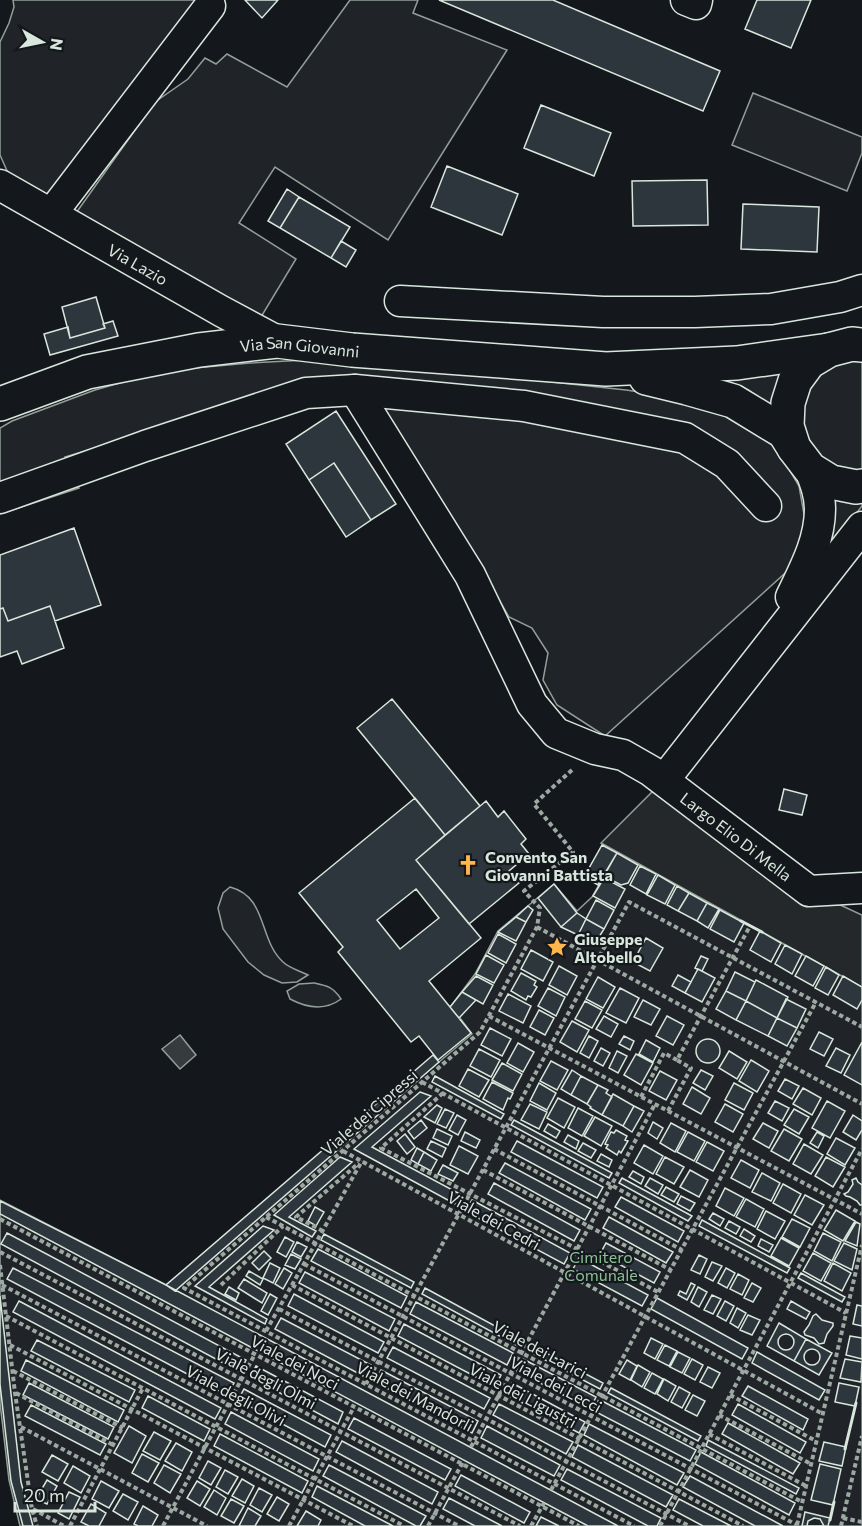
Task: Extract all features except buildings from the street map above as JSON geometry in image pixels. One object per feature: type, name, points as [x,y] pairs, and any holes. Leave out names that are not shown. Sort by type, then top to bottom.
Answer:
[{"type":"main road","name":"Via San Giovanni","points":[[0,404],[87,372],[199,350],[277,341],[352,350],[606,369],[737,363],[851,344]]},
{"type":"main road","points":[[802,458],[787,426],[788,403],[795,381],[809,362],[851,344]]},
{"type":"main road","name":"Via San Giovanni","points":[[606,369],[733,401],[784,432],[802,458],[831,482],[862,486]]},
{"type":"street","points":[[686,0],[696,4],[697,0]]},
{"type":"street","points":[[52,213],[210,6]]},
{"type":"street","name":"Via Lazio","points":[[0,185],[277,341]]},
{"type":"street","points":[[400,301],[603,312],[695,312],[771,309],[840,297],[862,290]]},
{"type":"street","points":[[0,498],[145,446],[306,393],[355,390],[524,406],[684,438],[727,464],[766,506]]},
{"type":"street","name":"Largo Elio Di Mella","points":[[355,390],[470,575],[532,705],[556,733],[595,750],[623,755],[651,771],[809,891],[862,888]]},
{"type":"street","points":[[768,646],[808,563],[816,537],[820,509],[817,489],[802,458]]},
{"type":"street","points":[[664,780],[862,527]]},
{"type":"path","points":[[595,750],[534,804],[573,852],[524,891],[540,908],[537,927],[862,1104]]},
{"type":"path","points":[[366,1384],[629,902],[862,1027]]},
{"type":"path","points":[[677,1060],[750,926]]},
{"type":"path","name":"Viale dei Cipressi","points":[[184,1288],[480,1032],[537,927]]},
{"type":"path","points":[[551,1490],[816,1002]]},
{"type":"path","points":[[489,1016],[862,1214]]},
{"type":"path","points":[[641,1097],[664,1053],[691,1068],[668,1111]]},
{"type":"path","points":[[422,1082],[846,1312]]},
{"type":"path","points":[[442,1094],[381,1148],[658,1292]]},
{"type":"path","points":[[471,1447],[655,1104]]},
{"type":"path","points":[[494,1149],[682,1250]]},
{"type":"path","points":[[660,1526],[862,1149]]},
{"type":"path","name":"Viale dei Cedri","points":[[343,1151],[823,1414]]},
{"type":"path","points":[[266,1332],[362,1161]]},
{"type":"path","points":[[323,1231],[296,1217],[362,1161]]},
{"type":"path","points":[[483,1170],[671,1270]]},
{"type":"path","name":"Viale dei Larici","points":[[266,1217],[802,1502]]},
{"type":"path","name":"Viale dei Noci","points":[[0,1219],[354,1407],[463,1462],[579,1526]]},
{"type":"path","points":[[221,1286],[283,1226]]},
{"type":"path","points":[[797,1526],[862,1245]]},
{"type":"path","name":"Viale degli Olmi","points":[[0,1252],[520,1526]]},
{"type":"path","name":"Viale dei Lecci","points":[[304,1264],[797,1526]]},
{"type":"path","points":[[0,1265],[15,1393],[32,1509],[37,1526]]},
{"type":"path","name":"Viale degli Olivi","points":[[2,1285],[459,1526]]},
{"type":"path","name":"Viale dei Ligustri","points":[[292,1285],[743,1526]]},
{"type":"path","name":"Viale dei Mandorli","points":[[184,1288],[634,1526]]},
{"type":"path","points":[[279,1309],[688,1526]]},
{"type":"path","points":[[6,1316],[404,1526]]},
{"type":"path","points":[[9,1345],[353,1526]]},
{"type":"path","points":[[163,1526],[255,1354]]},
{"type":"path","points":[[13,1371],[123,1428]]},
{"type":"path","points":[[70,1526],[143,1388]]},
{"type":"path","points":[[15,1393],[113,1445]]},
{"type":"path","points":[[730,1395],[816,1441]]},
{"type":"path","points":[[289,1526],[354,1407]]},
{"type":"path","points":[[719,1415],[811,1464]]},
{"type":"path","points":[[20,1427],[207,1526]]},
{"type":"path","points":[[709,1434],[806,1486]]},
{"type":"path","points":[[841,1526],[862,1436]]},
{"type":"path","points":[[428,1526],[463,1462]]},
{"type":"path","points":[[531,1526],[543,1505]]},
{"type":"path","points":[[32,1509],[64,1526]]},
{"type":"path","points":[[843,1518],[862,1522]]},
{"type":"green space","points":[[13,0],[205,0],[54,200],[8,173],[0,155],[0,42],[14,7]]},
{"type":"green space","points":[[350,0],[418,0],[413,13],[507,50],[388,240],[275,167],[239,223],[296,259],[261,317],[76,213],[155,102],[188,79],[205,58],[216,64],[227,54],[287,87]]},
{"type":"green space","points":[[753,93],[862,137],[862,153],[847,191],[732,145]]},
{"type":"green space","points":[[862,359],[862,472],[854,472],[825,463],[806,441],[800,412],[809,384],[831,364]]},
{"type":"green space","points":[[306,360],[395,365],[626,390],[673,397],[714,408],[749,426],[776,447],[799,486],[807,531],[794,565],[605,736],[557,705],[543,680],[548,653],[532,628],[509,617],[454,520],[357,381],[65,457],[79,488],[0,514],[0,428],[12,421],[95,390],[162,371]]},
{"type":"green space","points":[[790,368],[779,412],[748,390],[723,379]]},
{"type":"green space","points":[[830,495],[862,501],[862,506],[820,561]]},
{"type":"green space","name":"Cimitero Comunale","points":[[617,853],[862,987],[862,1526],[20,1526],[9,1480],[0,1403],[0,1200],[166,1285],[472,1034],[451,1006],[475,974],[498,931],[554,884],[577,911],[592,897]]},
{"type":"green space","points":[[230,887],[242,892],[251,900],[275,953],[291,968],[308,975],[297,982],[282,983],[264,975],[248,962],[223,929],[218,908],[223,893]]},
{"type":"green space","points":[[314,983],[330,988],[341,999],[329,1005],[316,1007],[290,999],[287,991],[299,984]]},
{"type":"shaded area","points":[[657,787],[823,897],[862,915],[862,987],[601,843]]},
{"type":"shaded area","points":[[180,1035],[196,1055],[180,1069],[162,1049]]},
{"type":"wall","points":[[741,921],[762,932]]},
{"type":"wall","points":[[845,1449],[856,1403]]},
{"type":"wall","points":[[830,1520],[834,1502]]},
{"type":"place","name":"Convento San Giovanni Battista","points":[[468,865]]},
{"type":"place","name":"Giuseppe Altobello","points":[[557,947]]}]
